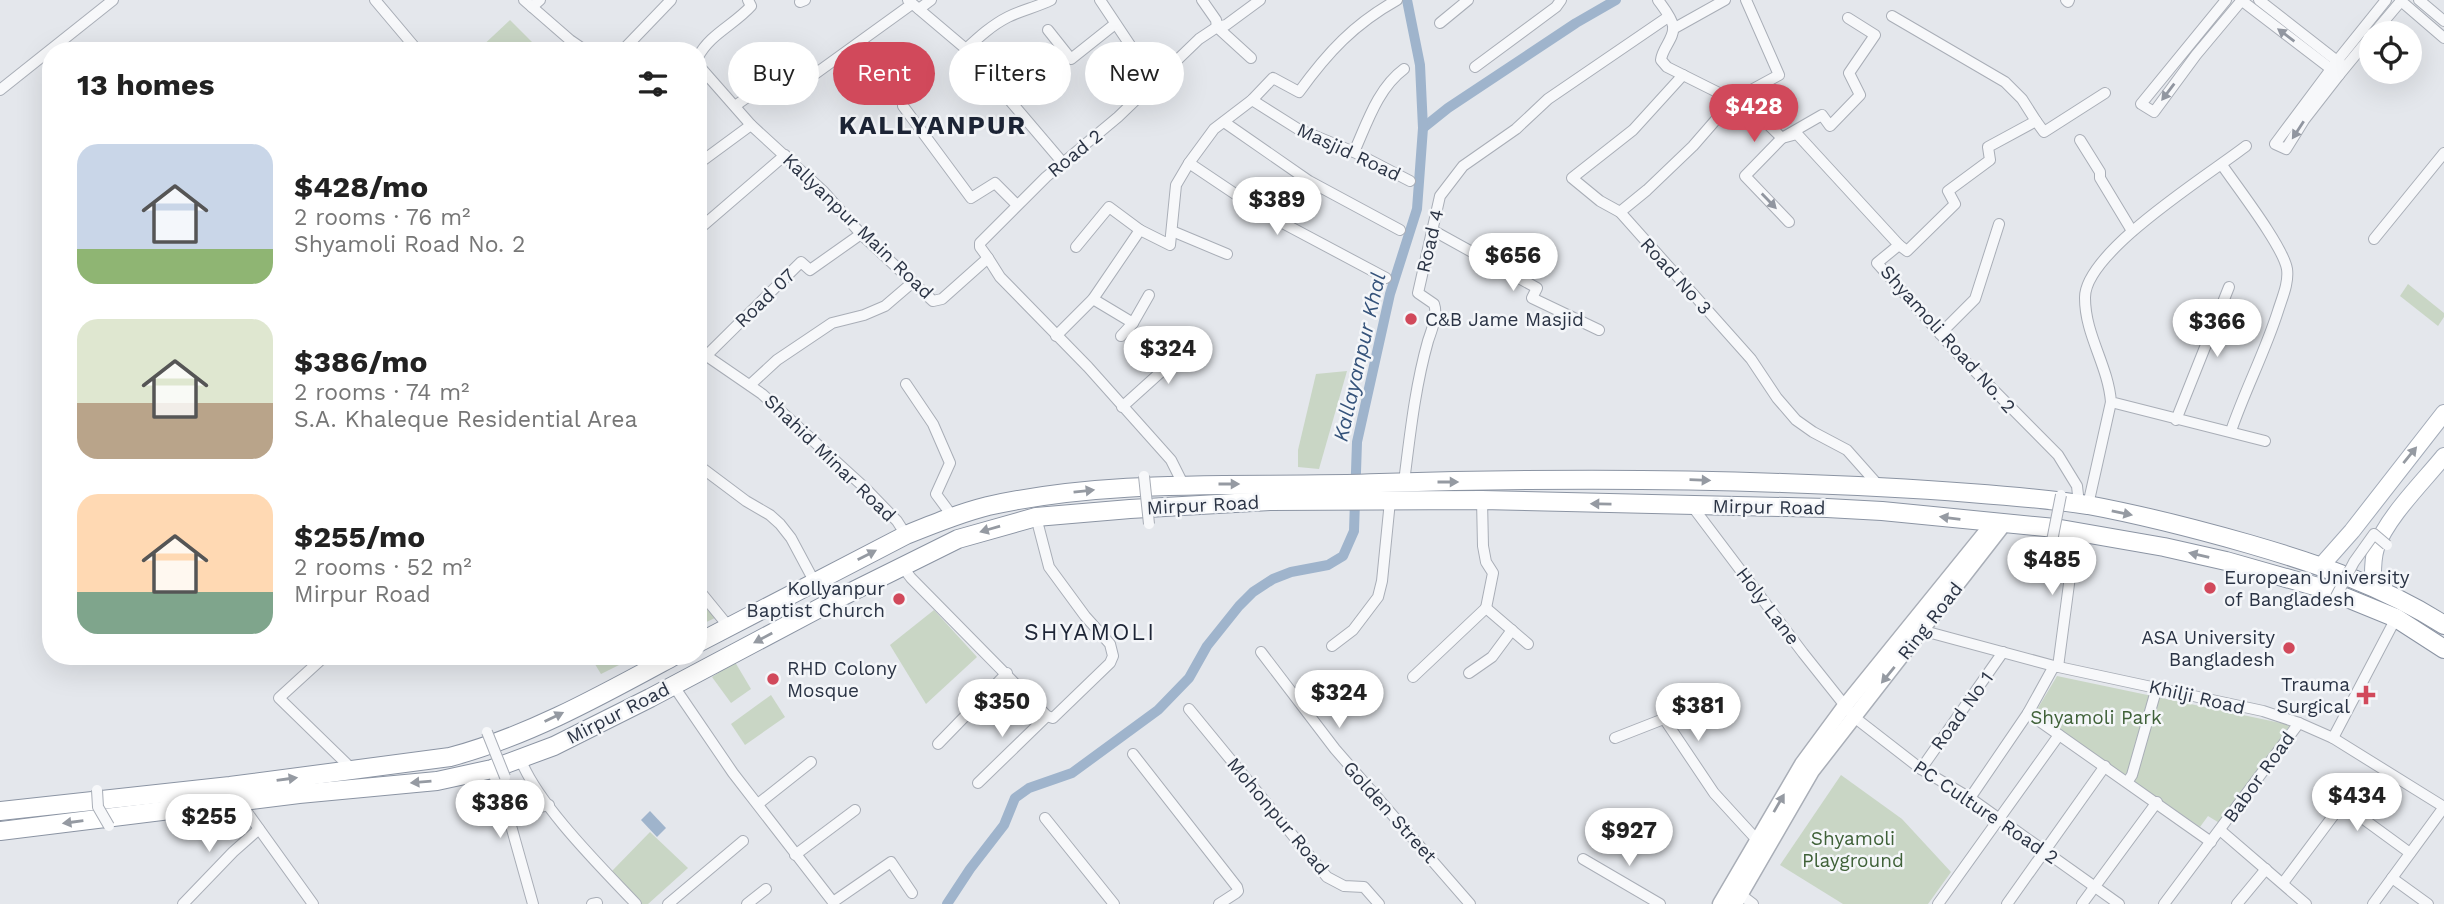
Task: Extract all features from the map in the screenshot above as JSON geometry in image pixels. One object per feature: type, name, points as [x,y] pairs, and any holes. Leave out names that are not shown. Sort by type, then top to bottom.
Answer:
[{"type":"highway","name":"Mirpur Road","points":[[1382,495],[1404,482],[1673,479],[1879,486],[2043,499],[2194,528],[2321,566],[2373,586],[2444,625]]},
{"type":"highway","points":[[1673,479],[1683,505]]},
{"type":"highway","points":[[1642,480],[1643,505]]},
{"type":"highway","name":"Mirpur Road","points":[[707,638],[906,535],[953,517],[984,507],[1066,493],[1183,484],[1482,500],[1882,511],[1998,524],[2054,534],[2076,531],[2226,561],[2325,589],[2396,618],[2444,649]]},
{"type":"highway","name":"Mirpur Road","points":[[0,831],[238,801],[498,773],[520,758],[554,746],[958,539],[1036,517],[1270,502],[1333,493]]},
{"type":"highway","name":"Mirpur Road","points":[[0,811],[222,787],[450,757],[513,736],[657,665]]},
{"type":"highway","points":[[513,736],[520,758]]},
{"type":"main road","points":[[2321,566],[2444,414]]},
{"type":"main road","points":[[2373,586],[2379,541],[2444,456]]},
{"type":"main road","points":[[2380,493],[2401,509]]},
{"type":"main road","name":"Ring Road","points":[[1735,895],[1757,840],[1802,764],[1924,631],[1998,524]]},
{"type":"main road","name":"Ring Road","points":[[1720,904],[1735,895],[1849,712],[1998,524]]},
{"type":"street","points":[[60,42],[113,0]]},
{"type":"street","points":[[375,0],[410,42]]},
{"type":"street","points":[[631,42],[671,0]]},
{"type":"street","points":[[707,50],[715,35],[741,17],[751,6],[748,0]]},
{"type":"street","points":[[735,106],[796,62],[808,59],[815,74],[913,4],[931,0]]},
{"type":"street","points":[[974,42],[1008,16],[1034,9],[1051,0]]},
{"type":"street","points":[[1100,0],[1127,42]]},
{"type":"street","points":[[1202,0],[1216,20],[1217,27],[1251,58]]},
{"type":"street","name":"Road 2","points":[[1184,54],[1217,27],[1226,25],[1260,0]]},
{"type":"street","points":[[1076,247],[1109,207],[1140,229],[1170,245],[1176,185],[1214,130],[1252,100],[1273,78],[1299,92],[1317,67],[1348,34],[1370,16],[1397,0]]},
{"type":"street","points":[[1440,23],[1468,0]]},
{"type":"street","points":[[1475,66],[1556,7],[1561,0]]},
{"type":"street","points":[[1658,0],[1673,29],[1725,0]]},
{"type":"street","points":[[1620,212],[1693,146],[1733,100],[1779,75],[1746,0]]},
{"type":"street","points":[[2226,0],[2141,104],[2154,112],[2196,55],[2242,0],[2338,68]]},
{"type":"street","points":[[2259,0],[2338,68]]},
{"type":"street","points":[[2359,48],[2338,68],[2275,144],[2286,149],[2338,68],[2386,0]]},
{"type":"street","points":[[2384,21],[2401,0],[2444,38]]},
{"type":"street","points":[[2419,0],[2444,21]]},
{"type":"street","points":[[532,2],[573,42]]},
{"type":"street","points":[[913,4],[958,42]]},
{"type":"street","points":[[1892,16],[2005,82],[2022,99],[2044,132],[2105,93]]},
{"type":"street","name":"Road 4","points":[[1404,482],[1415,397],[1435,318],[1434,303],[1418,293],[1440,197],[1463,166],[1516,129],[1548,99],[1668,17]]},
{"type":"street","points":[[1789,222],[1745,176],[1782,138],[1822,115],[1830,126],[1860,95],[1849,73],[1875,36],[1848,18]]},
{"type":"street","points":[[1048,30],[1071,59],[1115,24]]},
{"type":"street","name":"Shyamoli Road No. 2","points":[[1673,29],[1662,52],[1661,60],[1668,67],[1748,105],[1782,138],[1797,134],[1899,245],[1877,263],[2010,409],[2043,438],[2077,486],[2083,505]]},
{"type":"street","points":[[2186,48],[2196,55]]},
{"type":"street","points":[[0,90],[42,57]]},
{"type":"street","points":[[1354,152],[1382,93],[1389,82],[1404,69]]},
{"type":"street","name":"Kallyanpur Main Road","points":[[707,73],[751,125],[824,192],[861,234],[933,301],[937,302],[988,258]]},
{"type":"street","name":"Road No 3","points":[[1683,75],[1633,130],[1572,178],[1620,212],[1751,359],[1777,398],[1796,420],[1847,450],[1879,486]]},
{"type":"street","name":"Masjid Road","points":[[1252,100],[1298,129],[1354,152],[1410,181]]},
{"type":"street","points":[[1014,105],[1063,163]]},
{"type":"street","name":"Road 2","points":[[988,258],[980,243],[1046,177],[1130,105]]},
{"type":"street","points":[[903,106],[971,198],[995,183],[1017,205]]},
{"type":"street","points":[[1899,245],[1907,251],[1955,204],[1948,191],[1990,160],[1988,147],[2036,121]]},
{"type":"street","points":[[1224,122],[1309,181],[1400,230]]},
{"type":"street","points":[[707,157],[751,125]]},
{"type":"street","points":[[2080,140],[2132,231]]},
{"type":"street","points":[[2083,505],[2111,402],[2109,384],[2087,326],[2086,285],[2092,274],[2132,231],[2183,190],[2246,146]]},
{"type":"street","points":[[2374,239],[2444,153]]},
{"type":"street","points":[[707,222],[785,155]]},
{"type":"street","points":[[1189,163],[1262,212],[1386,278]]},
{"type":"street","points":[[2222,164],[2275,243],[2287,268],[2286,286],[2267,344],[2240,402],[2231,431]]},
{"type":"street","points":[[1940,334],[1975,299],[1998,224]]},
{"type":"street","points":[[1056,336],[1094,299],[1140,229]]},
{"type":"street","points":[[1434,231],[1537,288],[1532,298],[1599,330]]},
{"type":"street","points":[[1172,233],[1227,254]]},
{"type":"street","name":"Road 07","points":[[707,348],[802,262],[810,270],[861,234]]},
{"type":"street","points":[[988,258],[1000,277],[1088,368],[1171,460],[1183,484]]},
{"type":"street","name":"Shahid Minar Road","points":[[750,385],[777,360],[832,323],[864,315],[885,306],[913,282]]},
{"type":"street","points":[[2176,419],[2229,287]]},
{"type":"street","points":[[1121,336],[1133,323],[1149,295]]},
{"type":"street","points":[[1094,299],[1133,323]]},
{"type":"street","points":[[1122,407],[1193,342]]},
{"type":"street","name":"Shahid Minar Road","points":[[707,356],[750,385],[865,488],[897,521],[906,535]]},
{"type":"street","points":[[906,384],[933,424],[950,463],[936,494],[953,517]]},
{"type":"street","points":[[2111,402],[2265,441]]},
{"type":"street","points":[[707,472],[780,524],[792,538],[814,581]]},
{"type":"street","points":[[1144,476],[1149,524]]},
{"type":"street","points":[[1332,646],[1353,630],[1378,597],[1382,581],[1382,495]]},
{"type":"street","points":[[2054,534],[2061,495]]},
{"type":"street","points":[[1413,677],[1486,608],[1493,573],[1486,562],[1483,546],[1482,500]]},
{"type":"street","name":"Holy Lane","points":[[1683,505],[1849,712]]},
{"type":"street","points":[[902,566],[911,579],[1048,716],[1054,717],[1110,663],[1113,650],[1084,616],[1049,566],[1036,517]]},
{"type":"street","points":[[1970,797],[2028,713],[2056,666],[2076,531]]},
{"type":"street","points":[[2331,606],[2354,562],[2374,534],[2387,545]]},
{"type":"street","points":[[707,600],[729,627]]},
{"type":"street","points":[[1486,608],[1528,644]]},
{"type":"street","points":[[2333,738],[2396,618]]},
{"type":"street","points":[[1469,673],[1492,657],[1512,630]]},
{"type":"street","name":"Khilji Road","points":[[1924,631],[2056,666],[2263,711],[2333,738],[2444,807]]},
{"type":"street","name":"Golden Street","points":[[1261,652],[1335,749],[1470,904]]},
{"type":"street","name":"Road No 1","points":[[1920,769],[2003,652]]},
{"type":"street","points":[[315,665],[279,698],[352,770]]},
{"type":"street","points":[[938,744],[1007,673]]},
{"type":"street","points":[[673,685],[733,773],[833,902],[891,862],[912,893]]},
{"type":"street","points":[[2127,781],[2132,775],[2157,687]]},
{"type":"street","name":"Mohonpur Road","points":[[1189,709],[1327,877],[1343,886],[1367,889],[1379,904]]},
{"type":"street","name":"PC Culture Road 2","points":[[1849,712],[1920,769],[1970,797],[2119,904]]},
{"type":"street","points":[[2028,713],[2211,842]]},
{"type":"street","points":[[978,783],[1048,716]]},
{"type":"street","points":[[1615,738],[1665,720],[1714,793],[1757,840]]},
{"type":"street","name":"Babor Road","points":[[2164,904],[2298,723]]},
{"type":"street","points":[[487,732],[533,904]]},
{"type":"street","points":[[1938,904],[2059,735]]},
{"type":"street","points":[[1133,754],[1237,887],[1236,893],[1219,904]]},
{"type":"street","points":[[520,758],[529,777],[549,805],[636,904]]},
{"type":"street","points":[[758,804],[811,762]]},
{"type":"street","points":[[2007,904],[2105,766]]},
{"type":"street","points":[[2321,788],[2410,853]]},
{"type":"street","points":[[97,790],[98,807],[109,826]]},
{"type":"street","points":[[238,801],[313,904]]},
{"type":"street","points":[[2082,904],[2157,802]]},
{"type":"street","points":[[2283,883],[2343,804]]},
{"type":"street","points":[[508,815],[549,805]]},
{"type":"street","points":[[2373,904],[2444,807]]},
{"type":"street","points":[[795,855],[855,810]]},
{"type":"street","points":[[1045,818],[1114,904]]},
{"type":"street","points":[[183,904],[259,829]]},
{"type":"street","name":"Babor Road","points":[[2220,830],[2306,904]]},
{"type":"street","points":[[668,904],[743,841]]},
{"type":"street","points":[[1583,859],[1660,904]]},
{"type":"street","points":[[2237,904],[2266,869]]},
{"type":"street","points":[[2392,878],[2428,904]]},
{"type":"street","points":[[747,904],[766,889]]},
{"type":"street","points":[[1735,895],[1753,904]]},
{"type":"green space","points":[[510,20],[532,42],[487,42]]},
{"type":"green space","points":[[2408,284],[2444,313],[2438,326],[2400,296]]},
{"type":"green space","points":[[1347,371],[1319,469],[1298,467],[1298,450],[1316,374]]},
{"type":"green space","points":[[707,605],[717,617],[707,622]]},
{"type":"green space","points":[[934,610],[977,657],[926,704],[890,645]]},
{"type":"green space","points":[[735,662],[751,689],[731,703],[712,677]]},
{"type":"green space","points":[[596,665],[619,665],[601,674]]},
{"type":"green space","name":"Shyamoli Park","points":[[2057,676],[2290,725],[2221,824],[2208,816],[2200,827],[2035,713]]},
{"type":"green space","points":[[771,695],[785,717],[745,745],[731,724]]},
{"type":"green space","name":"Shyamoli Playground","points":[[1841,775],[1902,819],[1951,872],[1928,904],[1843,904],[1780,865]]},
{"type":"green space","points":[[650,832],[688,868],[648,904],[642,904],[612,871]]},
{"type":"water","points":[[650,811],[666,828],[657,837],[641,820]]},
{"type":"waterway","name":"Kallayanpur Khal","points":[[947,904],[1004,825],[1015,798],[1029,788],[1072,773],[1158,710],[1189,678],[1207,646],[1253,592],[1273,579],[1291,572],[1328,565],[1343,556],[1354,531],[1357,442],[1390,294],[1417,209],[1423,128],[1420,65],[1407,0]]},
{"type":"waterway","points":[[1423,128],[1448,108],[1576,23],[1616,0]]},
{"type":"place","name":"C&B Jame Masjid","points":[[1411,319]]},
{"type":"place","name":"European University of Bangladesh","points":[[2210,588]]},
{"type":"place","name":"Kollyanpur Baptist Church","points":[[899,599]]},
{"type":"place","name":"ASA University Bangladesh","points":[[2289,648]]},
{"type":"place","name":"RHD Colony Mosque","points":[[773,679]]},
{"type":"place","name":"Trauma Surgical","points":[[2366,695]]},
{"type":"district","name":"KALLYANPUR","points":[[933,125]]},
{"type":"district","name":"SHYAMOLI","points":[[1090,632]]}]
